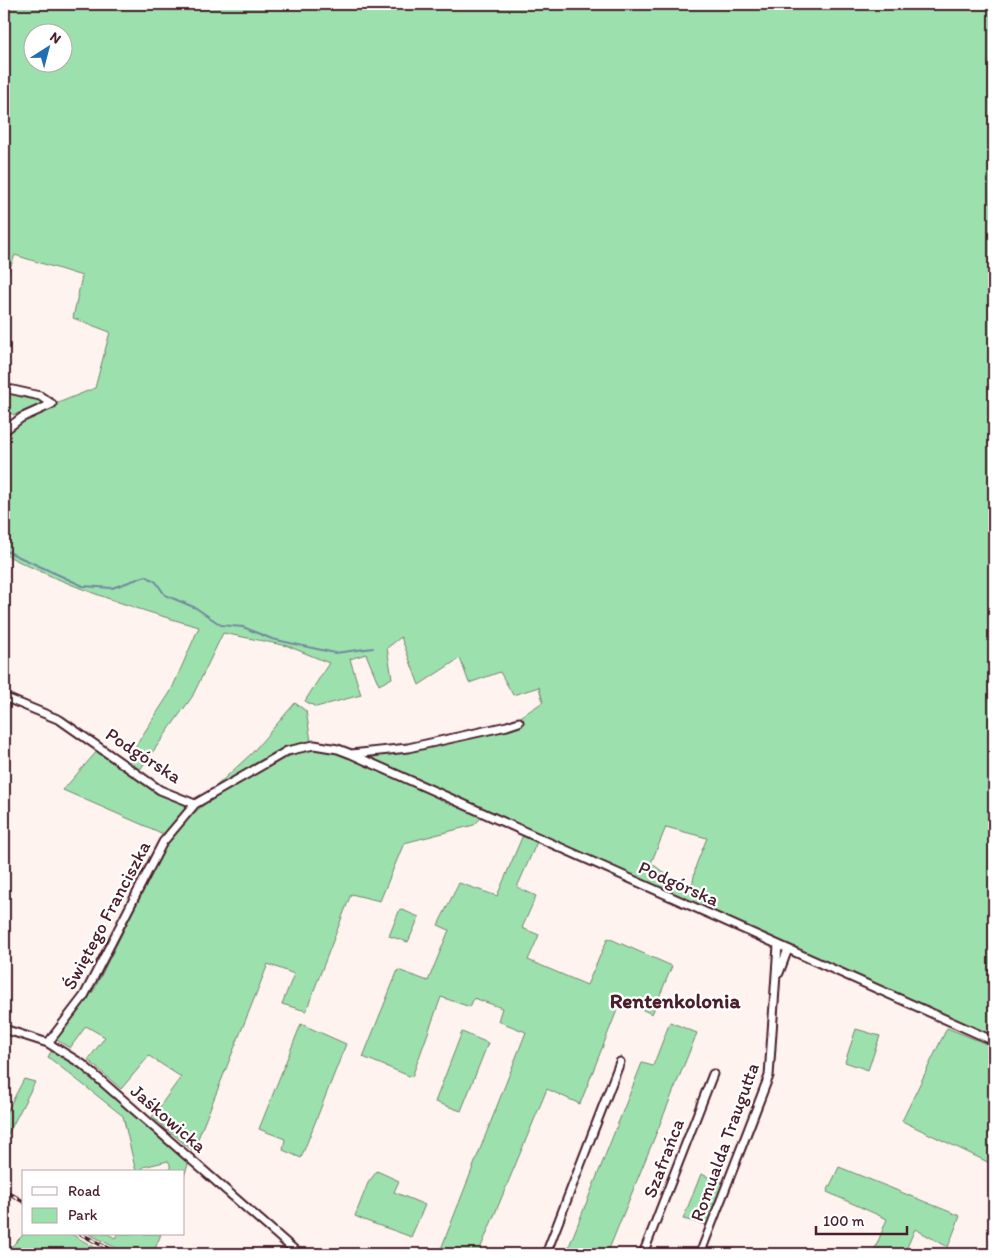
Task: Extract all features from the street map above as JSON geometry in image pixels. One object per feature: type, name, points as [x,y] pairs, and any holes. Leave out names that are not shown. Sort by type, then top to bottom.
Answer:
[{"type":"street","points":[[4,388],[40,396],[52,404],[21,418],[4,431]]},
{"type":"street","name":"Podgórska","points":[[4,697],[60,720],[160,790],[195,804],[288,751],[314,745],[338,749],[994,1041]]},
{"type":"street","name":"Podgórska","points":[[351,754],[408,748],[508,726],[518,722]]},
{"type":"street","name":"Świętego Franciszka","points":[[48,1043],[84,996],[163,842],[195,804]]},
{"type":"street","name":"Romualda Traugutta","points":[[700,1254],[769,1076],[778,944]]},
{"type":"street","name":"Romualda Traugutta","points":[[776,980],[788,949]]},
{"type":"street","name":"Jaśkowicka","points":[[4,1029],[48,1043],[82,1064],[299,1254]]},
{"type":"street","points":[[546,1254],[620,1062]]},
{"type":"street","name":"Szafrańca","points":[[643,1254],[713,1074]]},
{"type":"green space","points":[[4,4],[994,4],[994,1038],[690,900],[600,863],[370,761],[371,753],[508,731],[519,718],[543,702],[539,687],[513,695],[500,672],[469,683],[460,658],[419,685],[401,637],[387,648],[392,678],[379,685],[366,654],[350,659],[361,695],[316,707],[305,701],[329,663],[288,646],[223,633],[192,697],[139,771],[126,761],[171,691],[199,627],[100,595],[27,566],[4,554],[4,432],[21,418],[95,388],[110,332],[73,318],[82,276],[15,255],[4,284]],"holes":[[[666,827],[707,838],[696,865],[691,893],[651,863]]]},
{"type":"green space","points":[[4,390],[42,400],[42,403],[14,415],[4,409]]},
{"type":"green space","points":[[295,703],[306,711],[311,741],[296,744],[213,789],[252,753]]},
{"type":"green space","points":[[99,749],[189,806],[166,835],[63,790]]},
{"type":"green space","points":[[312,749],[332,751],[482,817],[474,825],[404,843],[380,901],[351,894],[306,1011],[282,1004],[294,974],[268,964],[193,1151],[152,1117],[181,1077],[149,1056],[121,1089],[88,1060],[105,1037],[86,1026],[70,1048],[55,1039],[94,990],[168,841],[187,819],[212,798],[287,757]]},
{"type":"green space","points":[[523,835],[537,842],[517,887],[536,896],[522,928],[539,935],[528,960],[587,985],[608,938],[672,966],[652,1014],[621,1000],[580,1104],[547,1089],[478,1254],[439,1254],[526,1032],[498,1021],[502,1008],[474,998],[470,1007],[441,997],[412,1077],[363,1057],[398,970],[428,981],[449,930],[438,925],[459,883],[497,896]]},
{"type":"green space","points":[[400,909],[419,917],[408,942],[389,936]]},
{"type":"green space","points":[[670,1022],[697,1033],[607,1254],[566,1254],[642,1063],[653,1066]]},
{"type":"green space","points":[[301,1024],[346,1044],[301,1158],[283,1150],[285,1139],[259,1129]]},
{"type":"green space","points":[[947,1028],[994,1047],[994,1165],[902,1121]]},
{"type":"green space","points":[[856,1029],[880,1036],[868,1070],[845,1062]]},
{"type":"green space","points":[[462,1032],[488,1043],[461,1111],[435,1102]]},
{"type":"green space","points":[[52,1050],[105,1089],[189,1162],[185,1173],[185,1170],[170,1170],[168,1161],[143,1167],[143,1170],[136,1170],[123,1116],[48,1057]]},
{"type":"green space","points":[[24,1079],[35,1082],[4,1142],[4,1117]]},
{"type":"green space","points":[[839,1167],[960,1216],[948,1247],[915,1229],[904,1254],[873,1254],[887,1219],[827,1192]]},
{"type":"green space","points":[[377,1171],[399,1181],[394,1192],[425,1205],[411,1237],[355,1216],[368,1183]]},
{"type":"green space","points":[[701,1174],[724,1183],[708,1225],[683,1219]]},
{"type":"green space","points":[[22,1236],[74,1236],[106,1254],[4,1254]]},
{"type":"green space","points":[[93,1236],[112,1236],[115,1238],[116,1236],[160,1236],[153,1254],[128,1254]]},
{"type":"waterway","points":[[4,550],[83,586],[112,588],[146,576],[156,582],[165,595],[196,608],[221,625],[243,627],[272,639],[335,653],[373,648]]},
{"type":"railway","points":[[4,1190],[22,1201]]},
{"type":"railway","points":[[85,1236],[118,1254]]},
{"type":"district","name":"Rentenkolonia","points":[[675,1001]]}]
